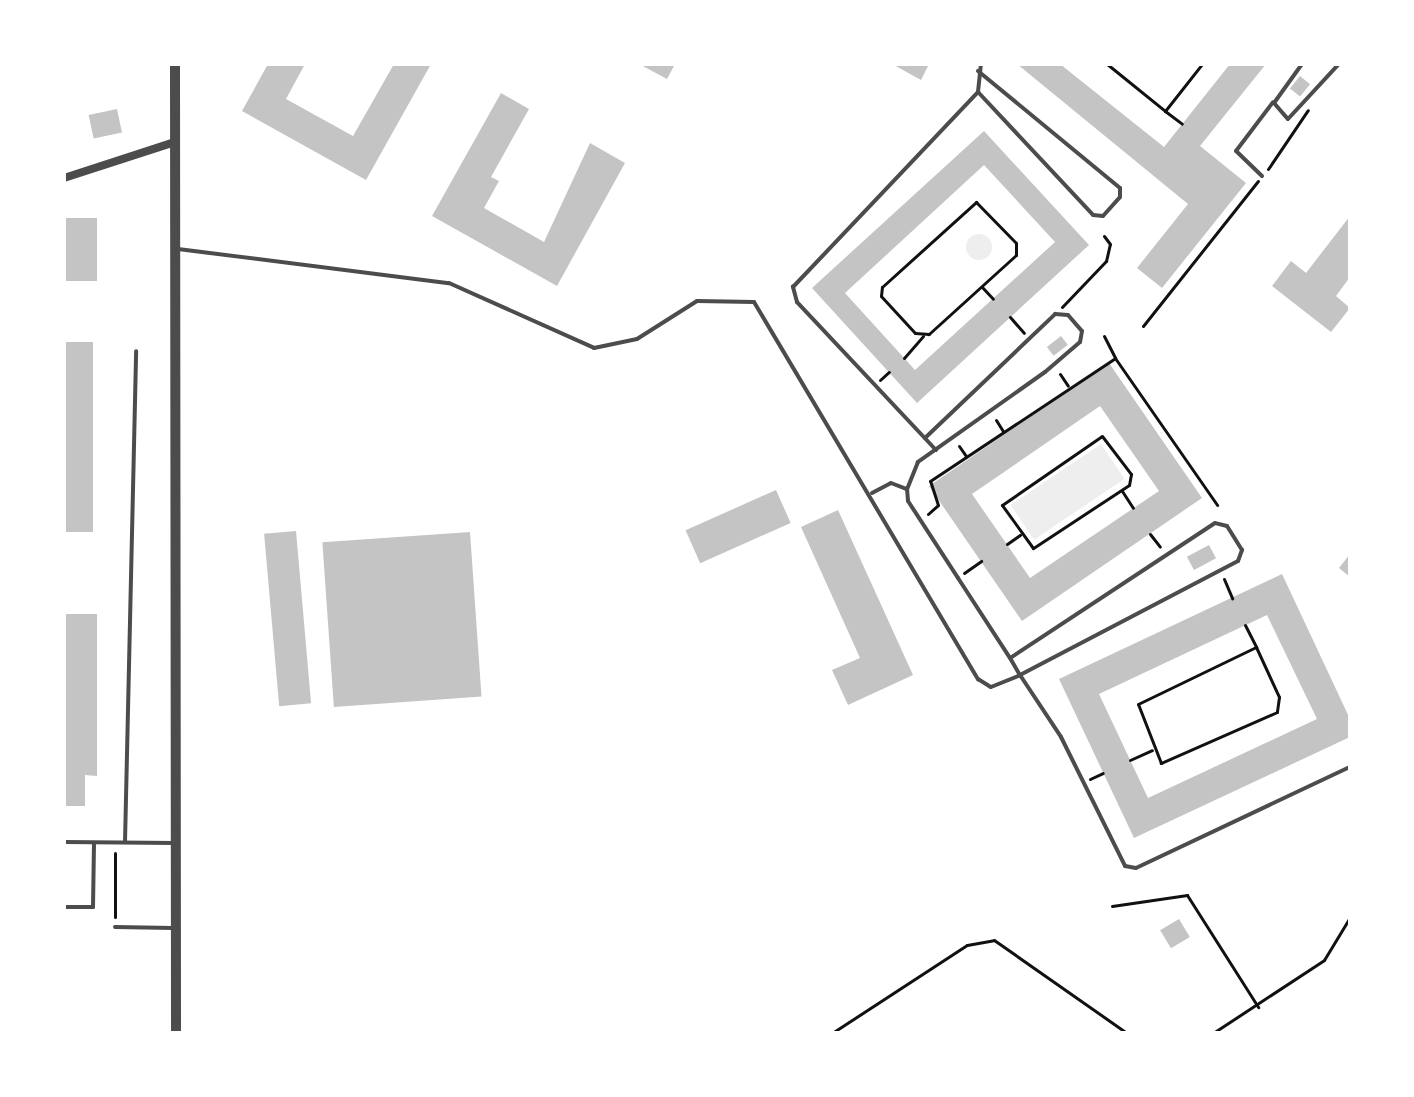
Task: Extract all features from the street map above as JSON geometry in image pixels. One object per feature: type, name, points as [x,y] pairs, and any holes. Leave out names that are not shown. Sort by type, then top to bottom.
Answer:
[{"type":"street","points":[[175,64],[176,1033]]},
{"type":"street","points":[[64,178],[175,142]]},
{"type":"lane","points":[[978,71],[1120,188],[1120,197],[1103,216],[1093,215],[978,92],[978,71],[981,64]]},
{"type":"lane","points":[[1262,176],[1236,151],[1302,64]]},
{"type":"lane","points":[[1276,97],[1275,110],[1288,119],[1305,108],[1339,64]]},
{"type":"lane","points":[[936,450],[797,302],[793,287],[978,92]]},
{"type":"lane","points":[[175,249],[449,283],[594,348],[637,339],[697,301],[754,302],[872,493],[978,679],[991,687],[1020,675],[1242,556],[1221,521],[1010,658]]},
{"type":"lane","points":[[907,489],[918,462],[1080,342],[1082,331],[1061,311],[925,438]]},
{"type":"lane","points":[[125,842],[136,351]]},
{"type":"lane","points":[[872,493],[891,483],[907,489],[958,578],[1061,737],[1120,862],[1130,868],[1350,767]]},
{"type":"lane","points":[[64,842],[175,843]]},
{"type":"lane","points":[[64,907],[93,907],[94,842]]},
{"type":"lane","points":[[115,927],[174,928]]},
{"type":"path","points":[[1107,64],[1182,124]]},
{"type":"path","points":[[1165,111],[1202,64]]},
{"type":"path","points":[[1143,326],[1312,113],[1305,108]]},
{"type":"path","points":[[904,358],[923,336],[1019,248],[976,202],[880,291],[923,336]]},
{"type":"path","points":[[1061,311],[1106,261],[1104,236]]},
{"type":"path","points":[[981,286],[993,299]]},
{"type":"path","points":[[1010,317],[1029,339]]},
{"type":"path","points":[[1104,336],[1115,358],[1217,505]]},
{"type":"path","points":[[928,514],[938,505],[930,481],[1068,386],[1115,358]]},
{"type":"path","points":[[1060,374],[1068,386]]},
{"type":"path","points":[[996,420],[1003,431]]},
{"type":"path","points":[[1096,438],[1108,441],[1131,474],[1122,491],[1039,547],[1021,534],[1004,510],[1006,500],[1096,438]]},
{"type":"path","points":[[959,446],[966,456]]},
{"type":"path","points":[[1122,491],[1133,508]]},
{"type":"path","points":[[1007,544],[1021,534]]},
{"type":"path","points":[[1150,534],[1160,547]]},
{"type":"path","points":[[958,578],[981,561]]},
{"type":"path","points":[[1220,570],[1232,598]]},
{"type":"path","points":[[1245,625],[1256,647],[1279,697],[1277,712],[1172,763],[1161,763],[1153,750],[1138,704],[1256,647]]},
{"type":"path","points":[[1130,760],[1153,750]]},
{"type":"path","points":[[94,842],[115,853],[115,927]]},
{"type":"path","points":[[1112,906],[1187,895],[1258,1007]]},
{"type":"path","points":[[1213,1033],[1258,1007],[1324,960],[1350,917]]},
{"type":"path","points":[[832,1033],[967,945],[994,940],[1127,1033]]},
{"type":"shaded area","points":[[979,234],[988,238],[992,247],[988,256],[979,260],[970,256],[966,247],[970,238]]},
{"type":"shaded area","points":[[1101,444],[1124,479],[1034,540],[1011,505]]},
{"type":"building","points":[[268,64],[305,64],[286,99],[353,136],[394,64],[431,64],[366,180],[242,111]]},
{"type":"building","points":[[639,64],[675,64],[667,79]]},
{"type":"building","points":[[892,64],[929,64],[921,80]]},
{"type":"building","points":[[1017,64],[1060,64],[1164,147],[1230,64],[1266,64],[1200,146],[1246,183],[1162,288],[1137,268],[1188,204]]},
{"type":"building","points":[[1300,76],[1310,84],[1300,97],[1290,88]]},
{"type":"building","points":[[501,93],[529,109],[491,177],[499,181],[484,208],[544,242],[590,143],[625,163],[557,286],[432,216]]},
{"type":"building","points":[[117,109],[122,132],[94,139],[89,115]]},
{"type":"building","points":[[984,131],[1089,245],[917,403],[812,288]],"holes":[[[984,165],[1055,242],[915,370],[845,293]]]},
{"type":"building","points":[[1350,216],[1350,277],[1336,296],[1350,308],[1331,332],[1272,286],[1291,261],[1306,273]]},
{"type":"building","points":[[64,218],[97,218],[97,281],[64,281]]},
{"type":"building","points":[[1061,336],[1068,345],[1054,356],[1047,347]]},
{"type":"building","points":[[64,342],[93,342],[93,532],[64,532]]},
{"type":"building","points":[[1109,363],[1202,498],[1022,621],[929,486]],"holes":[[[1100,406],[1159,491],[1030,578],[972,494]]]},
{"type":"building","points":[[776,490],[791,523],[700,563],[686,530]]},
{"type":"building","points":[[838,510],[913,675],[848,705],[832,670],[860,658],[801,527]]},
{"type":"building","points":[[296,531],[311,703],[279,706],[264,534]]},
{"type":"building","points":[[470,532],[482,697],[334,707],[322,542]]},
{"type":"building","points":[[1209,545],[1216,558],[1194,570],[1187,557]]},
{"type":"building","points":[[1350,554],[1350,577],[1339,568]]},
{"type":"building","points":[[1282,574],[1350,719],[1350,737],[1134,838],[1059,679]],"holes":[[[1267,615],[1317,719],[1148,798],[1099,694]]]},
{"type":"building","points":[[64,614],[97,614],[97,776],[85,775],[85,806],[64,806]]},
{"type":"building","points":[[1179,919],[1190,937],[1171,948],[1160,930]]}]
